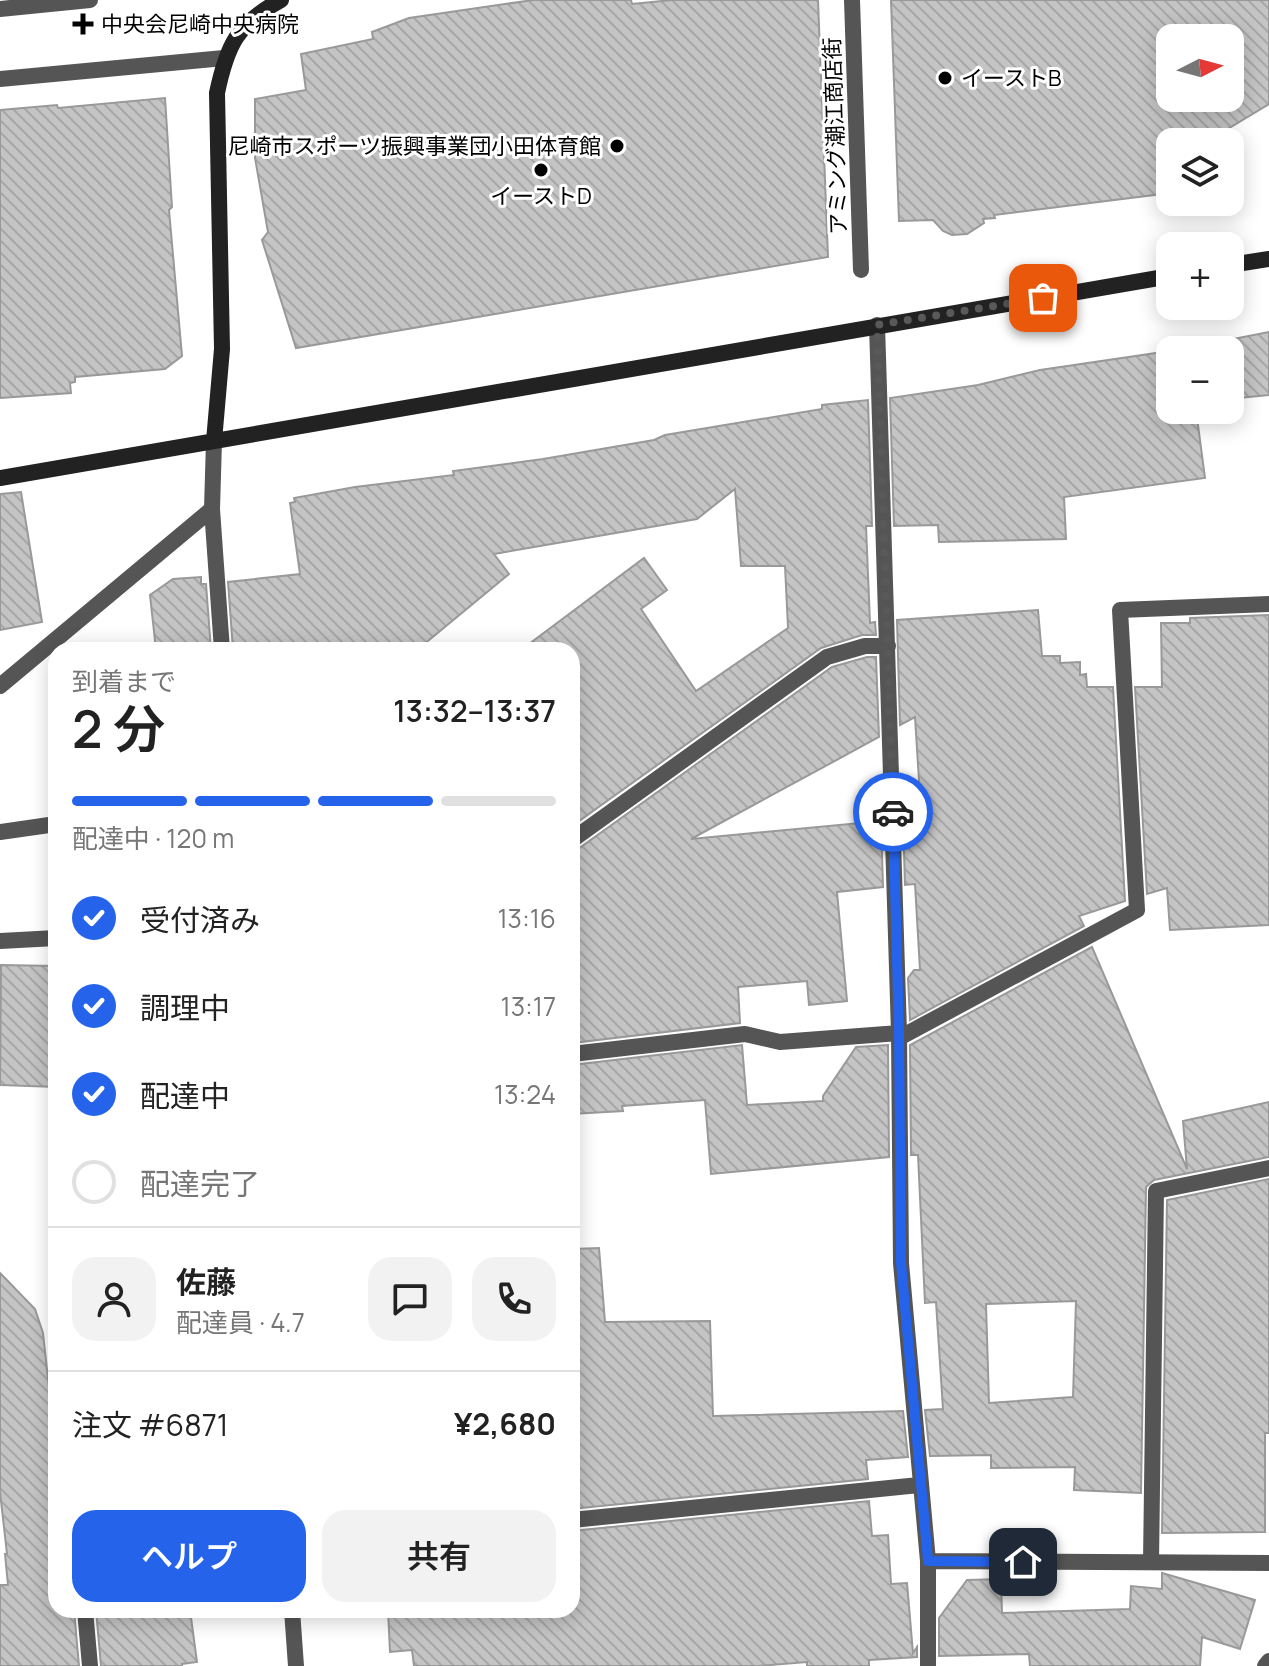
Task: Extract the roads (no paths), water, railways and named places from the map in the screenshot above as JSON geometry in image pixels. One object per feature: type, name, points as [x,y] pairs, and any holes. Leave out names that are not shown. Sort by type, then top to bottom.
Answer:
[{"type":"street","points":[[0,9],[90,0]]},
{"type":"street","points":[[221,642],[212,509],[222,349],[217,93],[224,58],[239,32],[262,10],[281,0]]},
{"type":"street","name":"アミング潮江商店街","points":[[852,0],[861,270]]},
{"type":"street","points":[[0,79],[224,58]]},
{"type":"street","points":[[1244,263],[1269,259]]},
{"type":"street","points":[[0,478],[1156,278]]},
{"type":"street","points":[[877,325],[899,1035],[901,1263],[928,1561],[928,1666]]},
{"type":"street","points":[[53,642],[212,509]]},
{"type":"street","points":[[580,1053],[745,1034],[780,1042],[899,1035],[1137,910],[1120,610],[1269,604]]},
{"type":"street","points":[[0,686],[48,646]]},
{"type":"street","points":[[580,834],[827,657],[865,646],[888,646]]},
{"type":"street","points":[[0,832],[48,825]]},
{"type":"street","points":[[0,941],[48,938]]},
{"type":"street","points":[[1151,1562],[1156,1191],[1269,1168]]},
{"type":"street","points":[[580,1519],[919,1485]]},
{"type":"street","points":[[928,1561],[1269,1563]]},
{"type":"street","points":[[86,1618],[90,1666]]},
{"type":"street","points":[[293,1618],[296,1666]]},
{"type":"street","points":[[1265,1666],[1269,1661]]},
{"type":"place","name":"中央会尼崎中央病院","points":[[83,24]]},
{"type":"place","name":"イーストB","points":[[945,78]]},
{"type":"place","name":"尼崎市スポーツ振興事業団小田体育館","points":[[617,146]]},
{"type":"place","name":"イーストD","points":[[541,170]]}]
